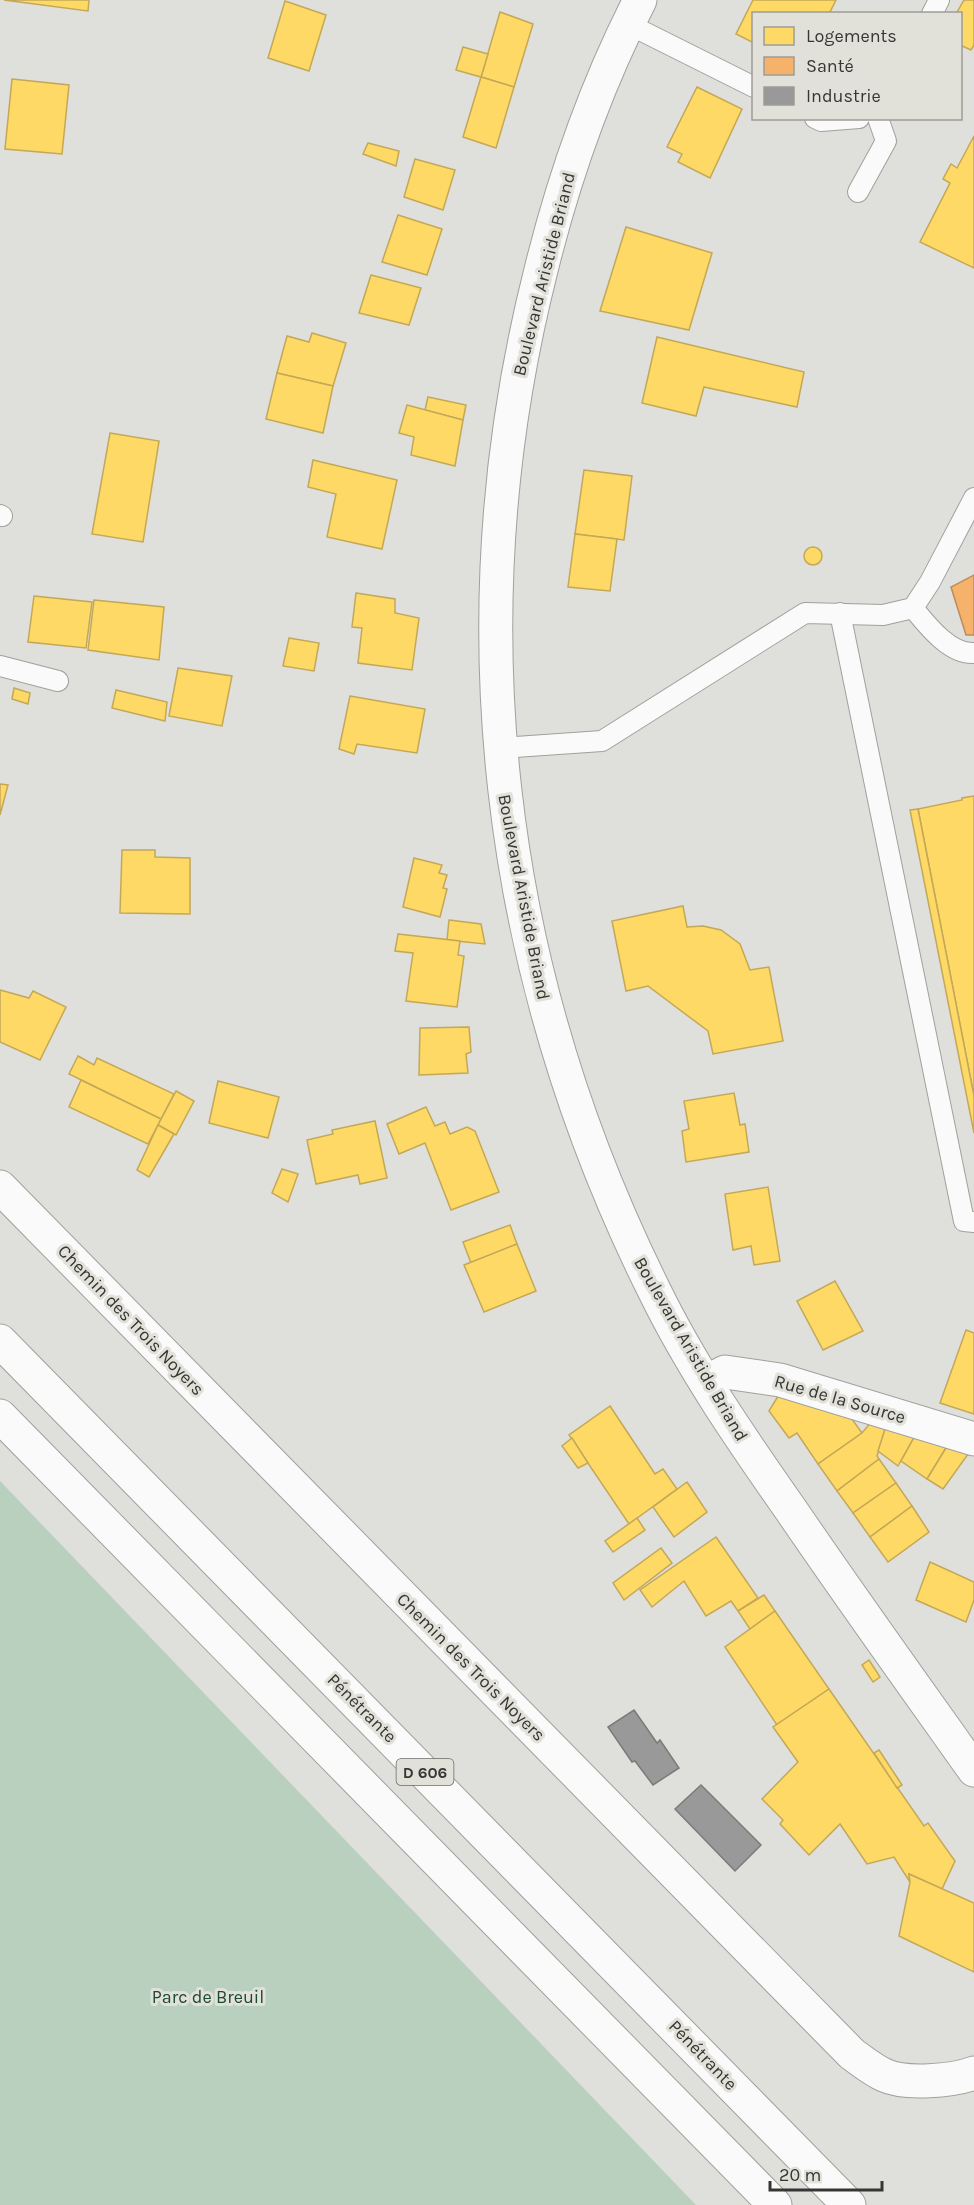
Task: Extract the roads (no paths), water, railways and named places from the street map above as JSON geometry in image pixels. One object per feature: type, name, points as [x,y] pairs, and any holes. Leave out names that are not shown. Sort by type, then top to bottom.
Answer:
[{"type":"street","name":"Boulevard Aristide Briand","points":[[634,12],[581,138],[555,216],[526,330],[506,448],[497,529],[495,604],[500,748],[511,843],[528,939],[547,1015],[601,1175],[656,1294],[706,1382],[790,1509],[974,1770]]},
{"type":"street","name":"Chemin des Trois Noyers","points":[[0,1187],[852,2054],[885,2076],[916,2081],[960,2078],[974,2073]]},
{"type":"street","name":"Pénétrante","points":[[0,1341],[849,2205]]},
{"type":"street","name":"Rue de la Source","points":[[706,1382],[724,1372],[780,1380],[974,1438]]},
{"type":"street","name":"D 606","points":[[0,1416],[775,2205]]},
{"type":"lane","points":[[634,12],[752,86]]},
{"type":"lane","points":[[858,192],[886,141],[879,120]]},
{"type":"lane","points":[[500,748],[602,741],[805,613],[883,615],[913,608],[930,582],[974,498]]},
{"type":"lane","points":[[913,608],[935,635],[966,653],[974,653]]},
{"type":"lane","points":[[840,614],[964,1221],[974,1222]]},
{"type":"lane","points":[[0,666],[58,681]]},
{"type":"park label","name":"Parc de Breuil","points":[[208,1997]]}]
